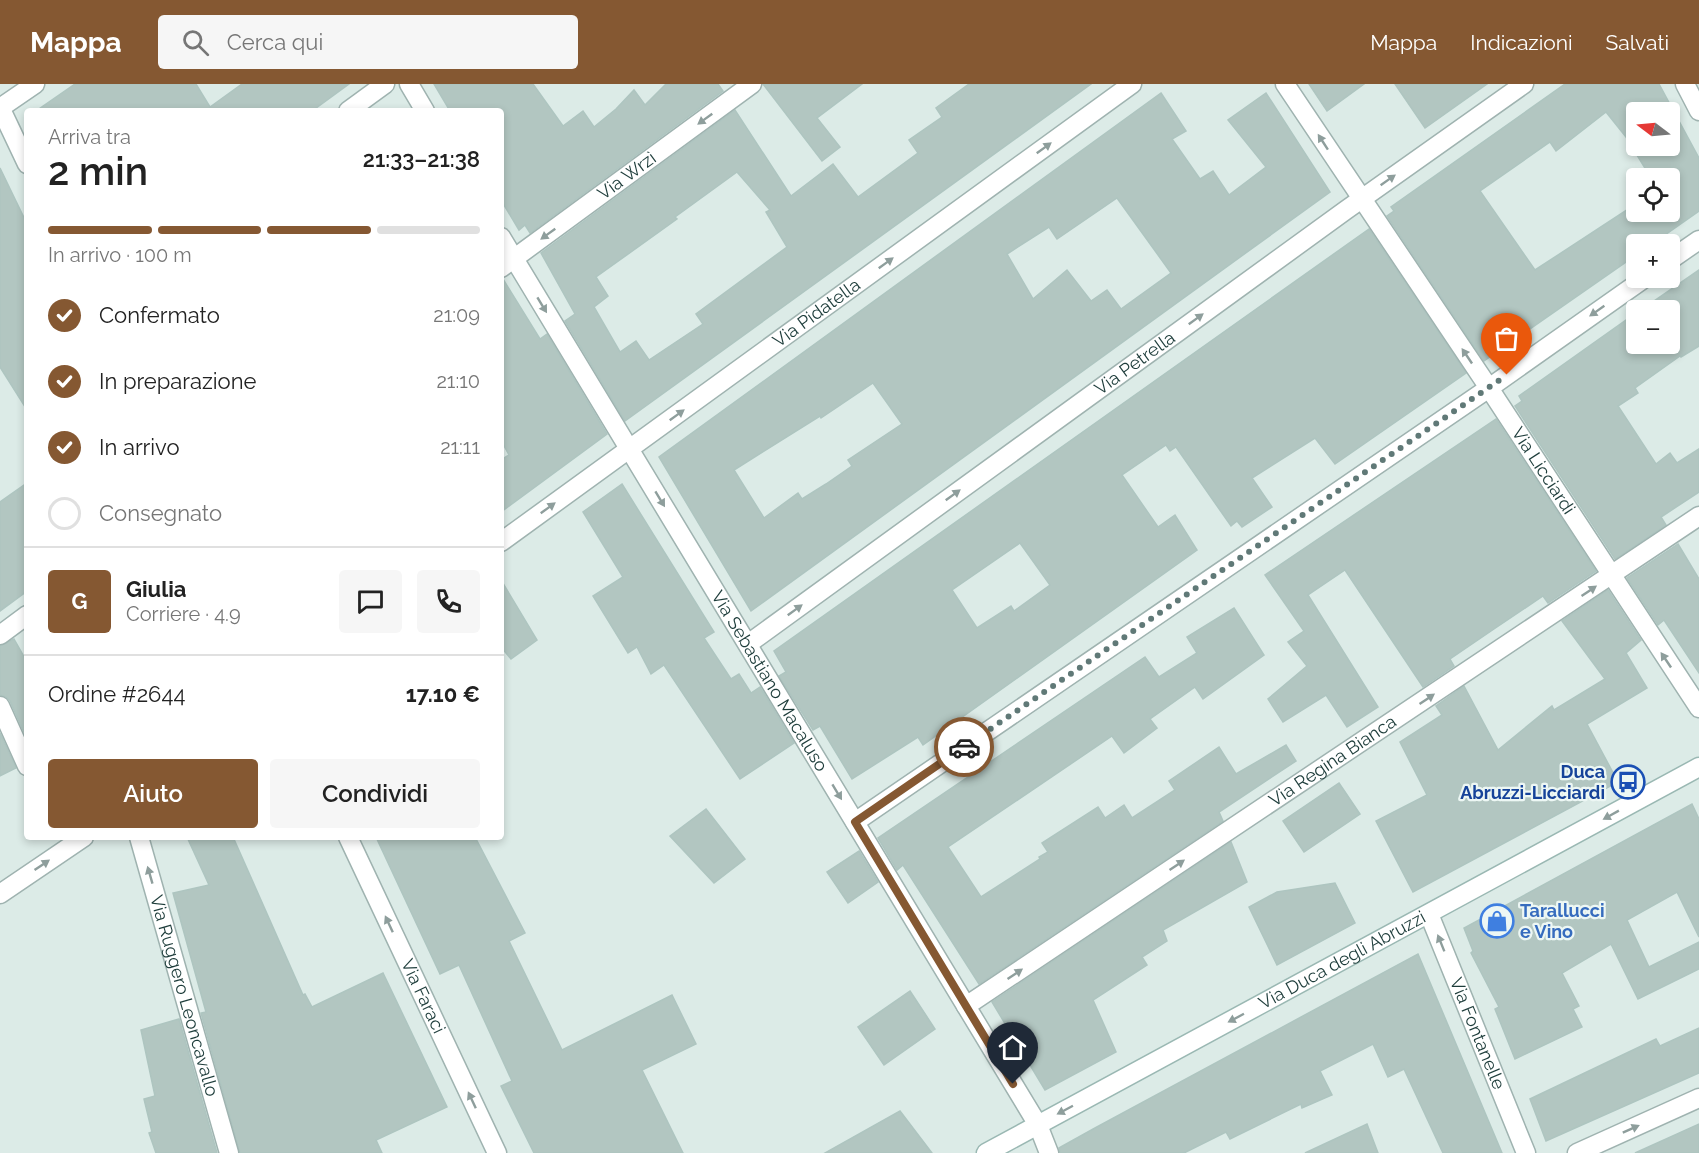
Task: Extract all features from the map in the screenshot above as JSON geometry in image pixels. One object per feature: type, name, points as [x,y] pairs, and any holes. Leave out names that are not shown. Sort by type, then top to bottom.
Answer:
[{"type":"street","points":[[24,158],[0,107],[35,84]]},
{"type":"street","points":[[352,108],[385,84]]},
{"type":"street","points":[[409,84],[423,108]]},
{"type":"street","name":"Via Wrzì","points":[[507,263],[752,84]]},
{"type":"street","name":"Via Pidatella","points":[[504,540],[1132,84]]},
{"type":"street","name":"Via Licciardi","points":[[1285,84],[1489,388],[1699,708]]},
{"type":"street","name":"Via Petrella","points":[[748,644],[1361,199],[1524,84]]},
{"type":"street","points":[[1684,84],[1699,111]]},
{"type":"street","points":[[1680,253],[1699,240]]},
{"type":"street","name":"Via Sebastiano Macaluso","points":[[507,263],[630,449],[1038,1125],[1049,1153]]},
{"type":"street","points":[[855,822],[1489,388],[1631,288]]},
{"type":"street","name":"Via Regina Bianca","points":[[966,1006],[1699,516]]},
{"type":"street","points":[[0,635],[24,617]]},
{"type":"street","points":[[0,706],[24,759]]},
{"type":"street","name":"Via Duca degli Abruzzi","points":[[986,1153],[1699,767]]},
{"type":"street","name":"Via Ruggero Leoncavallo","points":[[140,840],[230,1153]]},
{"type":"street","name":"Via Faraci","points":[[349,840],[497,1153]]},
{"type":"street","points":[[0,894],[62,844]]},
{"type":"street","name":"Via Fontanelle","points":[[1429,914],[1526,1153]]},
{"type":"street","points":[[1577,1153],[1699,1098]]},
{"type":"building","points":[[75,84],[196,84],[210,107],[242,84],[349,84],[316,108],[40,108]]},
{"type":"building","points":[[434,84],[533,84],[563,126],[583,111],[594,127],[634,90],[645,105],[666,84],[718,84],[723,91],[530,233],[525,225],[519,230],[504,205],[504,108],[448,108]]},
{"type":"building","points":[[763,84],[862,84],[817,118],[840,147],[822,161]]},
{"type":"building","points":[[969,84],[1091,84],[625,421],[565,321],[575,314],[541,253],[735,110],[791,196],[833,164],[858,197],[918,153],[909,140],[942,117],[936,108]],"holes":[[[737,172],[770,210],[766,212],[787,247],[696,314],[703,324],[649,360],[636,341],[620,352],[594,307],[608,296],[596,277],[677,219],[675,217]]]},
{"type":"building","points":[[1309,84],[1364,84],[1327,111]]},
{"type":"building","points":[[1395,84],[1487,84],[1425,128]]},
{"type":"building","points":[[1565,84],[1659,84],[1669,102],[1626,102],[1626,137],[1606,112],[1556,151],[1550,142],[1480,191],[1535,270],[1626,211],[1626,222],[1680,222],[1680,168],[1645,168],[1638,156],[1680,156],[1680,123],[1699,158],[1699,211],[1666,234],[1626,234],[1626,262],[1484,361],[1387,216],[1394,211],[1391,207]]},
{"type":"building","points":[[1161,93],[1186,131],[1172,139],[1200,179],[1213,171],[1229,195],[1266,167],[1228,120],[1266,93],[1330,192],[751,611],[659,457]],"holes":[[[1117,198],[1171,273],[1121,309],[1107,290],[1091,301],[1067,270],[1033,299],[1007,254],[1049,227],[1057,239]],[[873,383],[902,424],[848,460],[852,466],[826,484],[802,499],[798,493],[764,518],[734,470],[820,416],[821,418]]]},
{"type":"building","points":[[0,168],[24,218],[24,405],[0,367]]},
{"type":"building","points":[[1369,229],[1466,373],[1335,464],[1315,438],[1252,478],[1272,507],[1242,527],[1237,521],[1231,526],[1176,447],[1170,451],[1166,445],[1122,475],[1158,527],[1175,515],[1197,550],[923,745],[918,737],[852,779],[820,726],[813,730],[779,676],[786,672],[774,651]],"holes":[[[1020,543],[1050,585],[1014,611],[1011,606],[977,628],[952,590]]]},
{"type":"building","points":[[1699,270],[1699,346],[1680,356],[1635,388],[1638,393],[1618,406],[1656,464],[1670,453],[1677,463],[1699,449],[1699,492],[1661,517],[1666,525],[1615,559],[1515,406],[1522,401],[1519,396],[1626,320],[1626,354],[1680,354],[1680,300],[1656,300],[1673,288],[1680,288],[1680,283]]},
{"type":"building","points":[[504,281],[540,339],[547,334],[607,434],[504,510],[504,458],[509,455],[504,446]]},
{"type":"building","points":[[1496,419],[1596,571],[1548,603],[1543,596],[1450,659],[1454,666],[1423,687],[1345,570],[1308,595],[1378,707],[1347,727],[1326,695],[1283,722],[1268,699],[1307,666],[1288,642],[1304,631],[1265,575]]},
{"type":"building","points":[[622,484],[714,632],[704,638],[731,679],[739,674],[751,693],[760,687],[794,743],[740,779],[664,665],[651,674],[637,647],[628,653],[593,596],[623,577],[583,512]]},
{"type":"building","points":[[24,485],[24,593],[0,611],[0,502]]},
{"type":"building","points":[[1678,544],[1699,579],[1699,673],[1664,620],[1658,625],[1627,578]]},
{"type":"building","points":[[504,585],[537,640],[511,659],[504,651]]},
{"type":"building","points":[[1608,590],[1641,640],[1626,653],[1647,688],[1587,724],[1618,782],[1413,892],[1376,821],[1427,795],[1400,742],[1442,715],[1436,706],[1464,686],[1498,750],[1552,706],[1554,710],[1605,679],[1562,621]]},
{"type":"building","points":[[1234,608],[1264,655],[1203,699],[1195,687],[1150,719],[1157,728],[1124,753],[1112,736],[948,847],[981,897],[1040,859],[1039,857],[1048,852],[1042,843],[1098,807],[1105,818],[1124,805],[1132,818],[1175,790],[1169,781],[1219,747],[1236,774],[1286,745],[1296,761],[1219,812],[1223,821],[979,984],[903,865],[897,870],[878,838],[1145,657],[1159,677],[1197,653],[1187,637]]},
{"type":"building","points":[[14,639],[24,657],[24,732],[10,701],[0,695],[0,646]]},
{"type":"building","points":[[0,733],[16,768],[0,776]]},
{"type":"building","points":[[1339,783],[1360,814],[1304,852],[1283,821]]},
{"type":"building","points":[[1692,804],[1699,819],[1699,937],[1677,892],[1627,920],[1649,967],[1699,942],[1699,969],[1638,999],[1611,944],[1562,973],[1579,1006],[1573,1009],[1582,1027],[1515,1059],[1495,1009],[1499,1007],[1471,953],[1473,951],[1464,928]]},
{"type":"building","points":[[706,809],[745,859],[714,883],[670,836]]},
{"type":"building","points":[[188,840],[234,840],[303,995],[305,994],[312,1007],[383,973],[447,1107],[376,1140],[382,1153],[240,1153],[201,1013],[206,1012],[173,893],[209,885]]},
{"type":"building","points":[[377,840],[477,840],[525,933],[509,941],[562,1050],[672,995],[696,1044],[642,1070],[683,1153],[534,1153],[501,1086],[512,1081],[459,965],[440,974]]},
{"type":"building","points":[[1231,842],[1247,882],[1163,930],[1167,941],[1142,957],[1147,965],[1093,1000],[1116,1052],[1045,1090],[992,1002]]},
{"type":"building","points":[[859,851],[878,882],[848,903],[827,872]]},
{"type":"building","points":[[1335,883],[1355,923],[1277,965],[1249,907],[1277,892]]},
{"type":"building","points":[[1418,954],[1502,1153],[1443,1153],[1404,1069],[1388,1077],[1373,1044],[1320,1071],[1332,1095],[1302,1108],[1301,1104],[1230,1139],[1226,1132],[1184,1153],[1060,1153],[1059,1148]]},
{"type":"building","points":[[910,991],[935,1029],[884,1065],[858,1027]]},
{"type":"building","points":[[179,1019],[217,1153],[156,1153],[149,1133],[152,1132],[144,1099],[155,1096],[141,1030]]},
{"type":"building","points":[[1699,1028],[1699,1073],[1546,1141],[1530,1099],[1656,1039],[1660,1046]]},
{"type":"building","points":[[900,1111],[932,1153],[825,1153]]},
{"type":"building","points":[[1367,1124],[1378,1153],[1305,1153]]},
{"type":"building","points":[[1699,1124],[1699,1153],[1635,1153]]},
{"type":"way so far","points":[[964,747],[1507,375]]},
{"type":"place","name":"Duca Abruzzi-Licciardi","points":[[1628,782]]},
{"type":"place","name":"Tarallucci e Vino","points":[[1497,921]]},
{"type":"route","points":[[964,747],[855,822],[1013,1084]]}]
